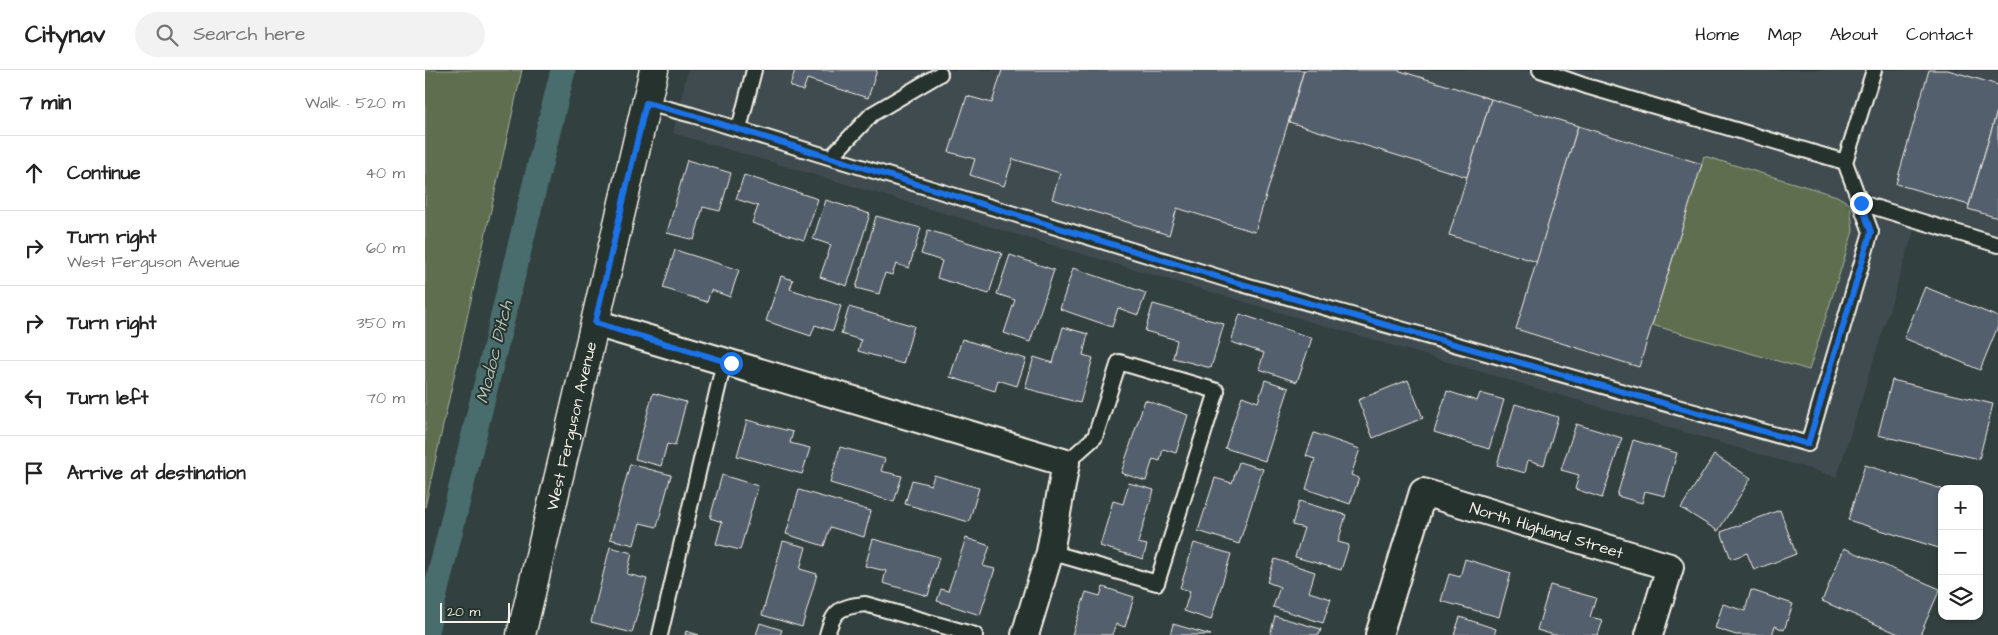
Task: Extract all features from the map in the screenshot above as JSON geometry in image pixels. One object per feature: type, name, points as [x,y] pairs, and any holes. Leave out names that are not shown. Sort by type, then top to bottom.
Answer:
[{"type":"street","name":"West Ferguson Avenue","points":[[521,635],[654,70]]},
{"type":"street","points":[[595,323],[1066,463],[1050,552],[1025,635]]},
{"type":"street","name":"North Highland Street","points":[[1379,635],[1423,492],[1671,567],[1649,635]]},
{"type":"lane","points":[[739,130],[753,70]]},
{"type":"lane","points":[[1540,70],[1585,86],[1845,162]]},
{"type":"lane","points":[[646,103],[831,157],[1238,283],[1808,444],[1871,232],[1845,162],[1874,70]]},
{"type":"lane","points":[[831,157],[872,114],[940,74]]},
{"type":"lane","points":[[1861,203],[1998,245]]},
{"type":"lane","points":[[661,635],[724,362]]},
{"type":"lane","points":[[1050,552],[1157,583],[1217,391],[1119,362],[1095,437],[1066,463]]},
{"type":"lane","points":[[827,635],[832,617],[846,606],[865,604],[975,635]]},
{"type":"shaded area","points":[[688,70],[1998,70],[1998,254],[1914,230],[1837,477],[673,133]]},
{"type":"green space","points":[[425,70],[522,70],[425,507]]},
{"type":"green space","points":[[1704,156],[1837,196],[1850,204],[1853,231],[1809,370],[1652,325]]},
{"type":"building","points":[[795,70],[877,70],[868,98],[807,79],[803,91],[790,86]]},
{"type":"building","points":[[1002,70],[1304,70],[1255,232],[1177,208],[1169,235],[1052,199],[1060,173],[1013,159],[1004,186],[970,175],[975,159],[949,152],[967,96],[992,103]]},
{"type":"building","points":[[1304,70],[1397,70],[1491,99],[1467,177],[1289,122]]},
{"type":"building","points":[[1929,70],[1948,70],[1998,85],[1998,108],[1969,205],[1896,184]]},
{"type":"building","points":[[1491,99],[1578,126],[1537,262],[1449,235]]},
{"type":"building","points":[[1998,108],[1998,218],[1968,209]]},
{"type":"building","points":[[1578,126],[1702,164],[1639,367],[1516,329]]},
{"type":"building","points":[[687,160],[731,173],[720,211],[703,207],[694,240],[667,233]]},
{"type":"building","points":[[744,175],[818,199],[804,240],[752,223],[758,206],[736,199]]},
{"type":"building","points":[[826,200],[870,214],[847,286],[820,277],[831,245],[813,239]]},
{"type":"building","points":[[876,216],[921,228],[909,268],[896,264],[892,275],[885,273],[879,294],[856,288]]},
{"type":"building","points":[[928,230],[1002,253],[989,294],[937,278],[942,261],[921,254]]},
{"type":"building","points":[[675,250],[739,270],[730,297],[711,290],[707,302],[663,288]]},
{"type":"building","points":[[1010,255],[1054,270],[1030,342],[1004,333],[1015,300],[997,294]]},
{"type":"building","points":[[1073,268],[1146,293],[1138,315],[1118,308],[1112,327],[1060,309]]},
{"type":"building","points":[[781,276],[793,280],[790,289],[841,306],[833,331],[815,325],[811,336],[766,321]]},
{"type":"building","points":[[1925,287],[1998,317],[1998,326],[1980,370],[1904,338]]},
{"type":"building","points":[[1153,304],[1224,324],[1211,368],[1173,358],[1177,340],[1145,331]]},
{"type":"building","points":[[849,307],[914,326],[903,364],[858,351],[861,340],[841,334]]},
{"type":"building","points":[[1240,314],[1312,338],[1297,382],[1259,369],[1264,353],[1231,342]]},
{"type":"building","points":[[1063,327],[1088,334],[1083,355],[1093,358],[1080,403],[1025,388],[1034,357],[1053,363]]},
{"type":"building","points":[[962,339],[1026,359],[1017,386],[998,380],[995,391],[950,377]]},
{"type":"building","points":[[1265,380],[1289,388],[1265,461],[1225,448],[1242,396],[1258,402]]},
{"type":"building","points":[[1408,380],[1423,418],[1373,438],[1358,400]]},
{"type":"building","points":[[1892,380],[1993,404],[1979,459],[1878,435]]},
{"type":"building","points":[[1447,391],[1477,401],[1480,393],[1504,400],[1489,449],[1434,432]]},
{"type":"building","points":[[653,393],[686,402],[675,446],[667,444],[661,466],[635,459]]},
{"type":"building","points":[[1145,400],[1188,415],[1176,453],[1163,449],[1160,461],[1153,459],[1146,481],[1121,473]]},
{"type":"building","points":[[1515,404],[1558,417],[1544,465],[1528,460],[1525,473],[1497,465]]},
{"type":"building","points":[[747,420],[793,432],[790,443],[810,448],[802,474],[737,456]]},
{"type":"building","points":[[1576,424],[1622,438],[1602,498],[1575,489],[1579,475],[1561,470]]},
{"type":"building","points":[[1314,433],[1360,449],[1351,475],[1359,478],[1350,504],[1306,489],[1315,459],[1306,456]]},
{"type":"building","points":[[1633,440],[1677,453],[1665,496],[1645,491],[1642,503],[1617,496]]},
{"type":"building","points":[[840,447],[885,459],[881,471],[902,476],[894,502],[830,483]]},
{"type":"building","points":[[1714,455],[1751,478],[1718,531],[1681,508]]},
{"type":"building","points":[[1239,462],[1263,469],[1239,544],[1198,531],[1215,478],[1232,483]]},
{"type":"building","points":[[630,464],[671,475],[657,527],[640,523],[634,545],[610,539]]},
{"type":"building","points":[[1865,465],[1938,488],[1938,548],[1848,520]]},
{"type":"building","points":[[722,475],[758,486],[740,550],[716,544],[722,522],[710,518]]},
{"type":"building","points":[[934,475],[979,488],[969,522],[905,504],[912,480],[931,485]]},
{"type":"building","points":[[1129,483],[1154,490],[1138,543],[1147,545],[1143,559],[1100,546],[1113,501],[1123,504]]},
{"type":"building","points":[[799,490],[871,511],[864,537],[830,527],[824,546],[786,534]]},
{"type":"building","points":[[1299,501],[1346,515],[1338,542],[1349,545],[1341,570],[1295,557],[1304,528],[1292,525]]},
{"type":"building","points":[[1780,510],[1796,554],[1754,570],[1747,553],[1731,559],[1721,532]]},
{"type":"building","points":[[966,538],[990,546],[983,566],[995,569],[980,615],[937,601],[941,589],[948,591]]},
{"type":"building","points":[[873,539],[939,557],[928,596],[883,583],[886,571],[865,566]]},
{"type":"building","points":[[783,541],[806,547],[800,569],[817,574],[802,627],[762,615]]},
{"type":"building","points":[[1194,543],[1231,554],[1211,620],[1184,611],[1190,591],[1180,588]]},
{"type":"building","points":[[610,547],[632,553],[627,574],[647,579],[632,633],[591,622]]},
{"type":"building","points":[[1844,548],[1938,588],[1938,594],[1920,635],[1901,635],[1822,601]]},
{"type":"building","points":[[1275,559],[1315,572],[1309,592],[1331,599],[1323,623],[1273,607],[1280,587],[1267,582]]},
{"type":"building","points":[[1465,559],[1511,573],[1499,617],[1441,601],[1449,574],[1460,577]]},
{"type":"building","points":[[1550,585],[1596,598],[1590,617],[1603,620],[1598,635],[1554,635],[1537,630]]},
{"type":"building","points":[[1103,587],[1134,597],[1125,627],[1116,624],[1112,635],[1072,635],[1086,592],[1100,596]]},
{"type":"building","points":[[1751,590],[1793,604],[1784,630],[1775,626],[1772,635],[1736,635],[1715,628],[1723,604],[1745,611]]},
{"type":"building","points":[[1275,616],[1321,629],[1319,635],[1270,635]]},
{"type":"building","points":[[1460,617],[1496,629],[1494,635],[1454,635]]},
{"type":"building","points":[[760,623],[782,630],[780,635],[756,635]]},
{"type":"building","points":[[1173,624],[1211,635],[1170,635]]},
{"type":"building","points":[[686,631],[699,635],[685,635]]},
{"type":"waterway","name":"Modoc Ditch","points":[[425,635],[563,70]]},
{"type":"route","points":[[731,363],[595,323],[646,103],[692,115],[1238,283],[1808,444],[1871,232],[1861,203]]}]
